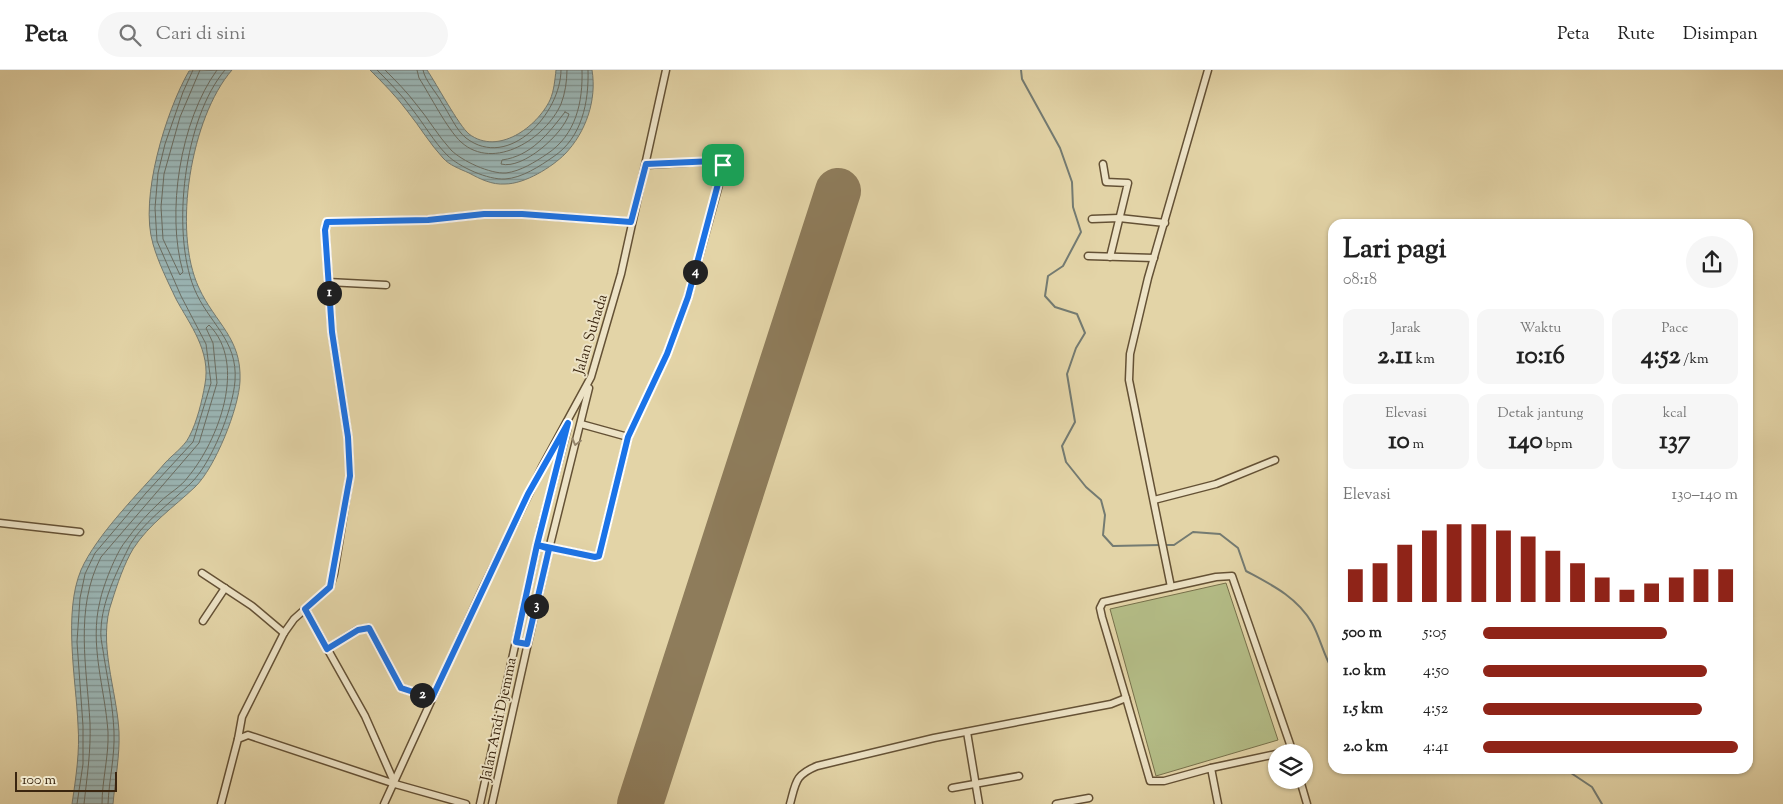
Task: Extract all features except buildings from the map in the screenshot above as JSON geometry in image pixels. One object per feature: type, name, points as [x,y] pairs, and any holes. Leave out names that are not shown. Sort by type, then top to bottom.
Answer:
[{"type":"street","name":"Jalan Suhada","points":[[384,804],[395,784],[432,698],[528,494],[592,377],[621,274],[666,70]]},
{"type":"street","points":[[1171,587],[1129,380],[1130,354],[1154,258],[1208,70]]},
{"type":"street","points":[[537,545],[549,549],[595,557],[599,556],[628,437],[667,354],[688,297],[723,170],[723,165],[715,161],[646,164]]},
{"type":"street","points":[[1103,164],[1106,182],[1128,183],[1110,257]]},
{"type":"street","points":[[221,804],[242,717],[284,633],[294,619],[330,587],[350,476],[348,437],[339,384],[328,282],[325,230],[327,222],[331,220],[428,220],[484,214],[522,214],[631,222]]},
{"type":"street","points":[[1092,220],[1119,218],[1165,223]]},
{"type":"street","points":[[1088,256],[1154,258]]},
{"type":"street","points":[[328,282],[386,285]]},
{"type":"street","name":"Jalan Andi Djemma","points":[[492,804],[549,549],[592,377]]},
{"type":"street","name":"Jalan Andi Djemma","points":[[480,804],[537,545],[568,423]]},
{"type":"street","points":[[581,424],[628,437]]},
{"type":"street","points":[[1154,500],[1216,484],[1275,460]]},
{"type":"street","points":[[0,523],[80,532]]},
{"type":"street","points":[[202,573],[252,606],[284,633]]},
{"type":"street","points":[[1268,756],[1211,768],[1164,782],[1150,781],[1100,608],[1103,602],[1216,577],[1232,576],[1289,744]]},
{"type":"street","points":[[202,621],[225,588]]},
{"type":"street","points":[[305,609],[365,716],[395,784]]},
{"type":"street","points":[[327,649],[358,630],[369,628],[401,688],[432,698]]},
{"type":"street","points":[[516,642],[527,644]]},
{"type":"street","points":[[790,804],[797,780],[803,772],[817,766],[967,732],[1111,704],[1126,698]]},
{"type":"street","points":[[967,732],[979,804]]},
{"type":"street","points":[[238,739],[252,736],[395,784],[466,804]]},
{"type":"street","points":[[1211,768],[1218,804]]},
{"type":"street","points":[[952,788],[975,782],[1019,776]]},
{"type":"street","points":[[1303,789],[1307,804]]},
{"type":"street","points":[[1056,804],[1089,798]]},
{"type":"green space","points":[[1226,583],[1278,740],[1156,776],[1110,609]]},
{"type":"water","points":[[232,70],[218,91],[206,116],[196,145],[190,175],[187,237],[191,264],[199,288],[237,353],[240,381],[239,393],[225,437],[203,478],[139,540],[118,581],[108,617],[106,633],[119,732],[113,804],[72,804],[77,764],[78,735],[72,626],[76,587],[81,570],[97,542],[108,528],[187,441],[197,418],[205,384],[205,360],[202,349],[160,265],[153,244],[149,203],[157,155],[172,108],[189,71]]},
{"type":"water","points":[[370,70],[427,70],[454,114],[469,134],[480,140],[492,142],[516,135],[536,120],[550,100],[556,70],[592,70],[593,93],[584,126],[565,154],[546,169],[529,178],[513,183],[500,184],[491,183],[455,167],[445,160],[399,101]]},
{"type":"waterway","points":[[1021,70],[1022,79],[1060,148],[1072,182],[1073,207],[1081,232],[1063,266],[1048,276],[1045,296],[1055,307],[1077,314],[1085,333],[1076,348],[1067,374],[1075,422],[1062,446],[1066,462],[1086,487],[1101,500],[1105,515],[1103,535],[1113,546],[1160,545]]},
{"type":"waterway","points":[[1165,545],[1174,545],[1193,532],[1220,534],[1238,548],[1246,571],[1283,593],[1306,614],[1315,628],[1328,661]]},
{"type":"waterway","points":[[1572,774],[1592,787],[1602,804]]},
{"type":"runway","points":[[640,804],[838,191]]},
{"type":"route","points":[[723,165],[688,297],[667,354],[628,437],[599,556],[595,557],[549,549],[537,545],[516,642],[527,644],[549,549],[537,545],[568,423],[528,494],[432,698],[406,690],[398,685],[369,628],[358,630],[327,649],[305,609],[330,587],[334,574],[350,476],[348,437],[332,332],[325,230],[327,222],[331,220],[428,220],[484,214],[522,214],[631,222],[646,164],[715,161],[723,165]]}]
